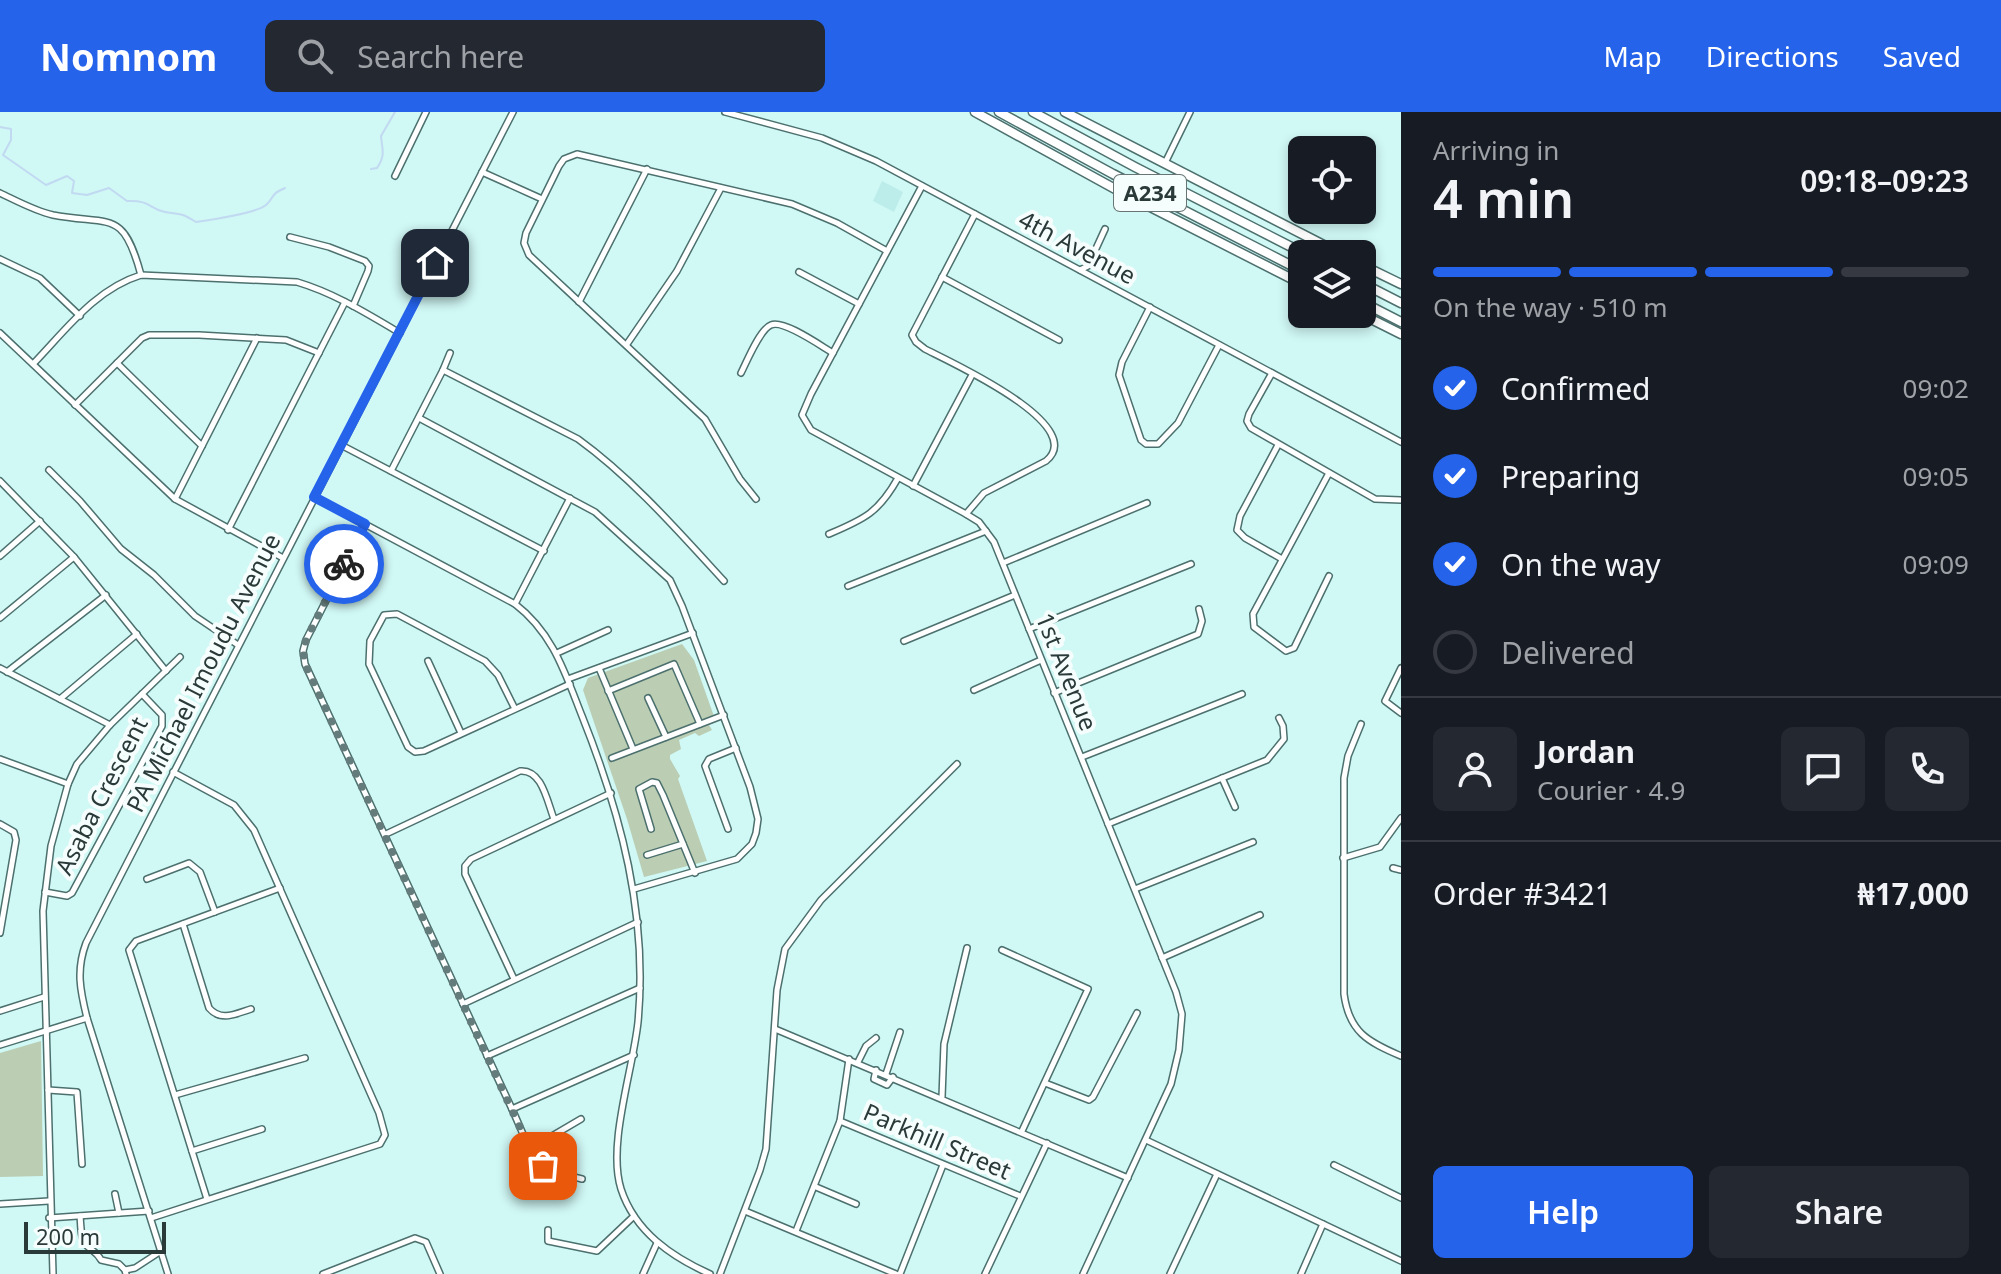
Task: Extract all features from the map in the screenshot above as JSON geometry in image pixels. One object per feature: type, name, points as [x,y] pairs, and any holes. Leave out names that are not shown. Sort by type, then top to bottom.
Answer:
[{"type":"highway","points":[[975,112],[1117,190],[1288,277]]},
{"type":"highway","name":"A234","points":[[999,112],[1288,264]]},
{"type":"highway","name":"A234","points":[[1033,112],[1288,245]]},
{"type":"highway","points":[[1065,112],[1313,240]]},
{"type":"highway","points":[[1376,272],[1401,284]]},
{"type":"highway","points":[[1376,290],[1401,303]]},
{"type":"highway","points":[[1376,309],[1401,322]]},
{"type":"highway","points":[[1376,322],[1401,334]]},
{"type":"street","points":[[395,176],[426,112]]},
{"type":"street","name":"PA Michael Imoudu Avenue","points":[[168,1274],[87,1018],[79,989],[81,959],[173,772],[513,112]]},
{"type":"street","name":"4th Avenue","points":[[725,112],[822,138],[876,161],[1401,442]]},
{"type":"street","points":[[1164,164],[1190,112]]},
{"type":"street","points":[[756,499],[740,479],[705,419],[525,249],[526,233],[559,166],[570,155],[577,154],[792,204],[837,223],[887,251]]},
{"type":"street","points":[[579,302],[647,169]]},
{"type":"street","points":[[482,172],[542,199]]},
{"type":"street","name":"1st Avenue","points":[[922,186],[802,415],[804,423],[811,430],[966,514],[994,542],[1135,889],[1182,1014],[1179,1050],[1171,1084],[1083,1274]]},
{"type":"street","points":[[627,344],[677,271],[721,188]]},
{"type":"street","points":[[0,193],[48,214],[108,222],[119,227],[134,248],[141,275]]},
{"type":"street","points":[[966,514],[984,493],[1046,461],[1055,447],[1049,432],[1027,406],[925,349],[912,335],[975,214]]},
{"type":"street","points":[[1079,269],[1088,266],[1105,229]]},
{"type":"street","points":[[290,237],[365,261],[368,271],[353,306]]},
{"type":"street","points":[[0,259],[40,278],[80,316]]},
{"type":"street","points":[[799,272],[859,304]]},
{"type":"street","points":[[33,364],[111,287],[141,275],[297,282],[317,288],[400,333]]},
{"type":"street","points":[[942,277],[1059,340]]},
{"type":"street","points":[[228,530],[345,302]]},
{"type":"street","points":[[1150,307],[1122,362],[1119,375],[1141,440],[1146,444],[1158,444],[1171,433],[1219,345]]},
{"type":"street","points":[[741,373],[762,334],[774,323],[791,328],[833,353]]},
{"type":"street","points":[[0,333],[175,499],[283,558]]},
{"type":"street","points":[[75,405],[142,338],[156,334],[286,340],[319,353]]},
{"type":"street","points":[[175,499],[257,338]]},
{"type":"street","points":[[391,471],[450,353]]},
{"type":"street","points":[[117,363],[202,446]]},
{"type":"street","points":[[443,370],[578,439],[594,451],[668,520],[724,581]]},
{"type":"street","points":[[1272,373],[1247,421],[1251,428],[1375,499],[1401,500]]},
{"type":"street","points":[[913,486],[972,375]]},
{"type":"street","points":[[419,418],[570,498],[612,525],[670,580],[724,715],[756,803],[758,819],[752,844],[737,859],[634,889]]},
{"type":"street","points":[[341,445],[544,551]]},
{"type":"street","points":[[1278,445],[1240,516],[1237,530],[1282,559]]},
{"type":"street","points":[[49,470],[121,549],[154,575],[195,616],[238,645]]},
{"type":"street","points":[[1329,473],[1282,559],[1252,621],[1254,627],[1286,651],[1294,648],[1329,576]]},
{"type":"street","points":[[829,534],[873,513],[898,478]]},
{"type":"street","points":[[0,481],[74,557],[166,671]]},
{"type":"street","points":[[314,497],[515,604],[533,618],[557,653],[611,793],[634,889],[638,922],[640,988],[634,1055],[617,1158],[622,1192],[634,1216],[657,1243],[710,1274]]},
{"type":"street","points":[[515,604],[570,498]]},
{"type":"street","points":[[1003,563],[1147,503]]},
{"type":"street","points":[[0,556],[40,521]]},
{"type":"street","points":[[365,524],[306,640],[303,651],[305,664],[530,1149],[543,1166],[558,1174],[582,1179]]},
{"type":"street","points":[[848,586],[986,531]]},
{"type":"street","points":[[0,618],[74,557]]},
{"type":"street","points":[[1029,629],[1191,564]]},
{"type":"street","points":[[7,672],[106,595]]},
{"type":"street","points":[[904,641],[1015,595]]},
{"type":"street","points":[[1054,693],[1198,634],[1202,621],[1199,609]]},
{"type":"street","points":[[515,709],[498,675],[485,661],[397,614],[384,615],[370,641],[369,664],[408,747],[415,752],[424,751],[515,709],[599,668],[693,633]]},
{"type":"street","points":[[557,653],[608,630]]},
{"type":"street","points":[[60,699],[137,634]]},
{"type":"street","points":[[53,1274],[44,997],[45,892],[51,846],[68,784],[77,764],[110,725],[180,657]]},
{"type":"street","points":[[974,690],[1041,660]]},
{"type":"street","points":[[428,661],[461,734]]},
{"type":"street","points":[[608,691],[674,664],[700,724]]},
{"type":"street","points":[[0,668],[110,725]]},
{"type":"street","points":[[599,668],[633,749]]},
{"type":"street","points":[[1401,668],[1385,701],[1401,713]]},
{"type":"street","name":"Asaba Crescent","points":[[45,892],[67,896],[72,893],[162,726],[162,715],[142,694]]},
{"type":"street","points":[[1082,757],[1242,694]]},
{"type":"street","points":[[648,698],[666,737]]},
{"type":"street","points":[[612,758],[724,715]]},
{"type":"street","points":[[1108,824],[1267,760],[1284,739],[1279,718]]},
{"type":"street","points":[[1361,724],[1348,756],[1344,778],[1346,1005],[1361,1035],[1401,1056]]},
{"type":"street","points":[[728,829],[705,766],[707,760],[736,748]]},
{"type":"street","points":[[0,759],[68,784]]},
{"type":"street","points":[[720,1274],[760,1170],[769,1128],[775,1029],[785,949],[821,900],[957,764]]},
{"type":"street","points":[[386,834],[520,771],[529,770],[536,775],[554,819]]},
{"type":"street","points":[[49,1218],[119,1213],[150,1215],[380,1144],[385,1135],[383,1122],[254,830],[234,805],[173,772]]},
{"type":"street","points":[[1222,778],[1235,807]]},
{"type":"street","points":[[651,829],[639,789],[652,782],[657,783],[695,873]]},
{"type":"street","points":[[514,979],[465,874],[465,866],[471,859],[611,793]]},
{"type":"street","points":[[1343,858],[1380,847],[1401,818]]},
{"type":"street","points":[[0,824],[14,832],[16,840],[3,894],[0,933]]},
{"type":"street","points":[[1135,889],[1253,842]]},
{"type":"street","points":[[647,855],[683,844]]},
{"type":"street","points":[[147,879],[189,863],[200,872],[215,912]]},
{"type":"street","points":[[1393,868],[1401,870]]},
{"type":"street","points":[[207,1199],[129,950],[136,941],[280,888]]},
{"type":"street","points":[[1162,958],[1260,915]]},
{"type":"street","points":[[463,1004],[638,922]]},
{"type":"street","points":[[183,924],[209,1008],[215,1015],[223,1017],[251,1009]]},
{"type":"street","points":[[942,1097],[944,1044],[967,948]]},
{"type":"street","points":[[1002,950],[1088,989],[1022,1131]]},
{"type":"street","points":[[487,1056],[640,988]]},
{"type":"street","points":[[0,1011],[44,997]]},
{"type":"street","points":[[1045,1083],[1089,1100],[1093,1097],[1137,1013]]},
{"type":"street","points":[[0,1045],[87,1018]]},
{"type":"street","points":[[775,1029],[1128,1178]]},
{"type":"street","points":[[876,1070],[874,1079],[887,1085],[900,1032]]},
{"type":"street","points":[[858,1062],[866,1046],[876,1038]]},
{"type":"street","points":[[512,1109],[634,1055]]},
{"type":"street","points":[[174,1095],[305,1058]]},
{"type":"street","points":[[796,1231],[840,1121],[849,1059]]},
{"type":"street","points":[[48,1090],[77,1092],[82,1164]]},
{"type":"street","points":[[530,1149],[581,1119]]},
{"type":"street","name":"Parkhill Street","points":[[840,1121],[1020,1196]]},
{"type":"street","points":[[192,1151],[262,1129]]},
{"type":"street","points":[[1146,1140],[1401,1261]]},
{"type":"street","points":[[985,1274],[1047,1143]]},
{"type":"street","points":[[745,1211],[898,1274],[943,1165]]},
{"type":"street","points":[[1334,1165],[1401,1198]]},
{"type":"street","points":[[1170,1274],[1217,1174]]},
{"type":"street","points":[[816,1187],[856,1204]]},
{"type":"street","points":[[115,1194],[119,1213]]},
{"type":"street","points":[[0,1204],[49,1201]]},
{"type":"street","points":[[80,1216],[87,1246],[99,1254],[101,1260],[119,1264],[126,1272],[161,1251]]},
{"type":"street","points":[[548,1230],[548,1241],[597,1251],[634,1216]]},
{"type":"street","points":[[1301,1274],[1323,1224]]},
{"type":"street","points":[[323,1274],[415,1238],[426,1242],[440,1274]]},
{"type":"street","points":[[643,1274],[657,1243]]},
{"type":"shaded area","points":[[882,181],[903,192],[894,212],[873,201]]},
{"type":"green space","points":[[682,644],[694,660],[716,722],[709,725],[712,730],[679,740],[681,749],[670,755],[670,759],[680,776],[678,779],[707,861],[644,877],[583,690],[588,678]]},
{"type":"green space","points":[[41,1041],[43,1176],[0,1177],[0,1053]]},
{"type":"waterway","points":[[371,169],[377,168],[382,159],[381,136],[395,112]]},
{"type":"waterway","points":[[0,127],[11,129],[11,140],[3,155],[46,185],[67,176],[74,181],[72,193],[87,195],[109,188],[127,201],[146,203],[160,211],[184,215],[196,222],[261,208],[285,188]]},
{"type":"way so far","points":[[344,564],[306,640],[303,651],[305,664],[530,1149],[543,1166]]},
{"type":"route","points":[[344,564],[365,524],[314,497],[435,263]]}]
